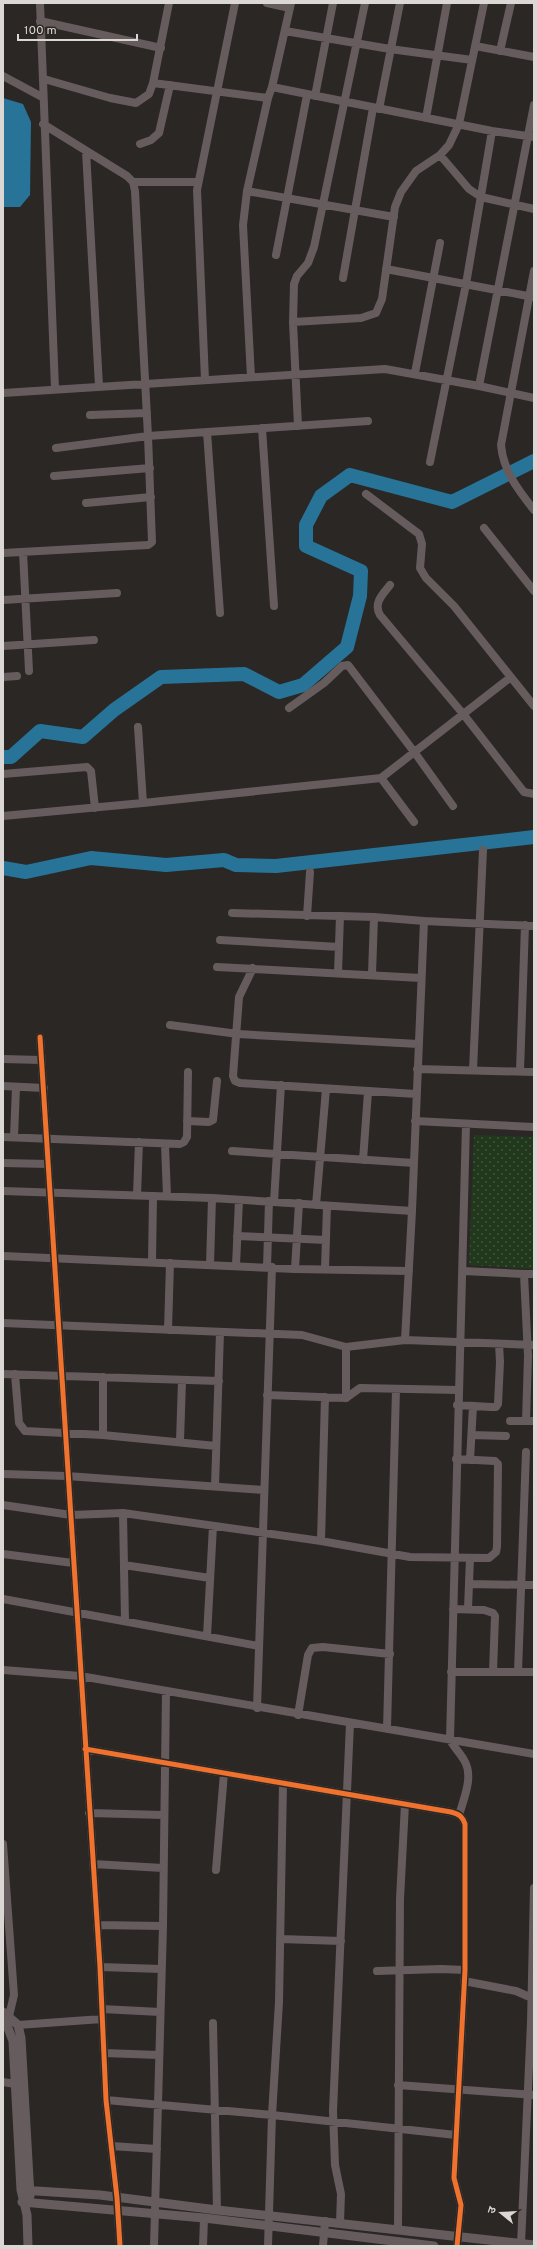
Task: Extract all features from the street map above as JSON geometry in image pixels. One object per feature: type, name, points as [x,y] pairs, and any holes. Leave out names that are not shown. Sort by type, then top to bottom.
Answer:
[{"type":"street","points":[[40,3],[44,79],[42,97],[43,124],[55,389]]},
{"type":"street","points":[[44,79],[122,101],[136,103],[149,94],[153,83],[161,48],[168,3]]},
{"type":"street","points":[[205,380],[196,207],[198,182],[235,3]]},
{"type":"street","points":[[251,377],[243,225],[247,190],[290,5],[267,3]]},
{"type":"street","points":[[276,255],[287,198],[326,38],[333,3]]},
{"type":"street","points":[[298,426],[293,322],[295,280],[306,267],[311,256],[365,3]]},
{"type":"street","points":[[343,278],[376,109],[400,3]]},
{"type":"street","points":[[426,118],[447,3]]},
{"type":"street","points":[[293,322],[361,318],[376,313],[382,298],[394,217],[401,192],[412,175],[422,166],[440,155],[449,145],[458,124],[484,3]]},
{"type":"street","points":[[500,51],[511,3]]},
{"type":"street","points":[[40,21],[161,48]]},
{"type":"street","points":[[285,31],[390,49],[438,54],[472,60]]},
{"type":"street","points":[[475,46],[534,57]]},
{"type":"street","points":[[3,76],[42,97]]},
{"type":"street","points":[[153,83],[268,98]]},
{"type":"street","points":[[140,144],[151,140],[159,133],[170,85]]},
{"type":"street","points":[[272,87],[376,109],[531,137]]},
{"type":"street","points":[[478,386],[515,205],[531,137],[534,105]]},
{"type":"street","points":[[3,553],[148,545],[153,538],[146,384],[135,191],[133,182],[127,176],[43,124]]},
{"type":"street","points":[[430,462],[466,284],[492,131]]},
{"type":"street","points":[[86,151],[99,386]]},
{"type":"street","points":[[440,155],[470,189],[481,198],[534,209]]},
{"type":"street","points":[[133,182],[198,182]]},
{"type":"street","points":[[247,190],[394,217]]},
{"type":"street","points":[[415,373],[440,243]]},
{"type":"street","points":[[386,269],[532,296]]},
{"type":"street","points":[[534,271],[532,296],[510,393],[501,445],[504,461],[513,482],[534,510]]},
{"type":"street","points":[[3,392],[385,369],[415,373],[534,398]]},
{"type":"street","points":[[90,415],[147,414]]},
{"type":"street","points":[[56,448],[148,436],[368,421]]},
{"type":"street","points":[[262,428],[274,606]]},
{"type":"street","points":[[207,432],[220,613]]},
{"type":"street","points":[[54,476],[150,468]]},
{"type":"street","points":[[366,494],[420,534],[422,544],[420,568],[426,578],[454,606],[534,706]]},
{"type":"street","points":[[86,504],[151,498]]},
{"type":"street","points":[[484,528],[534,592]]},
{"type":"street","points":[[23,552],[29,671]]},
{"type":"street","points":[[390,585],[380,598],[378,610],[464,715],[524,792],[534,794]]},
{"type":"street","points":[[3,600],[117,593]]},
{"type":"street","points":[[3,646],[94,640]]},
{"type":"street","points":[[289,708],[324,683],[342,666],[348,665],[453,806]]},
{"type":"street","points":[[3,677],[16,676]]},
{"type":"street","points":[[3,816],[95,808],[381,778],[511,677]]},
{"type":"street","points":[[138,727],[143,803]]},
{"type":"street","points":[[3,774],[89,768],[95,808]]},
{"type":"street","points":[[381,778],[414,822]]},
{"type":"street","points":[[473,1070],[483,850]]},
{"type":"street","points":[[307,916],[310,872]]},
{"type":"street","points":[[232,913],[374,917],[534,926]]},
{"type":"street","points":[[338,972],[340,916]]},
{"type":"street","points":[[372,974],[374,917]]},
{"type":"street","points":[[405,1340],[424,921]]},
{"type":"street","points":[[520,1071],[525,925]]},
{"type":"street","points":[[220,940],[339,947]]},
{"type":"street","points":[[217,966],[421,978]]},
{"type":"street","points":[[253,968],[239,997],[238,1034],[233,1076],[235,1081],[240,1083],[416,1094]]},
{"type":"street","points":[[170,1025],[238,1034],[418,1044]]},
{"type":"street","points":[[40,1037],[50,1192],[56,1258],[67,1476],[71,1515],[80,1676],[100,1967],[106,2100],[117,2198],[120,2246]]},
{"type":"street","points":[[3,1059],[41,1060]]},
{"type":"street","points":[[417,1069],[534,1072]]},
{"type":"street","points":[[3,1137],[139,1142],[165,1145],[184,1142],[187,1137],[188,1072]]},
{"type":"street","points":[[187,1121],[208,1122],[213,1120],[217,1081]]},
{"type":"street","points":[[257,1708],[269,1334],[268,1237],[277,1155],[281,1085]]},
{"type":"street","points":[[3,1086],[44,1088]]},
{"type":"street","points":[[14,1137],[16,1087]]},
{"type":"street","points":[[316,1205],[326,1088]]},
{"type":"street","points":[[363,1160],[368,1092]]},
{"type":"street","points":[[415,1121],[534,1127]]},
{"type":"street","points":[[457,2246],[460,2205],[454,2178],[465,1970],[465,1824],[459,1814],[468,1782],[469,1771],[465,1762],[450,1740],[457,1406],[466,1124]]},
{"type":"street","points":[[137,1195],[139,1142]]},
{"type":"street","points":[[165,1145],[167,1196]]},
{"type":"street","points":[[232,1151],[319,1158],[414,1163]]},
{"type":"street","points":[[3,1163],[48,1164]]},
{"type":"street","points":[[3,1191],[212,1198],[412,1211]]},
{"type":"street","points":[[152,1262],[153,1196]]},
{"type":"street","points":[[210,1265],[212,1198]]},
{"type":"street","points":[[236,1265],[239,1200]]},
{"type":"street","points":[[295,1269],[298,1204]]},
{"type":"street","points":[[325,1269],[327,1206]]},
{"type":"street","points":[[237,1236],[326,1240]]},
{"type":"street","points":[[3,1256],[236,1265],[295,1269],[409,1271]]},
{"type":"street","points":[[168,1330],[170,1263]]},
{"type":"street","points":[[462,1271],[534,1274]]},
{"type":"street","points":[[510,1421],[530,1421],[531,1356],[524,1274]]},
{"type":"street","points":[[3,1323],[302,1335],[346,1347],[405,1340],[530,1345]]},
{"type":"street","points":[[215,1486],[220,1332]]},
{"type":"street","points":[[457,1406],[496,1407],[498,1404],[500,1376],[499,1344]]},
{"type":"street","points":[[346,1347],[346,1398]]},
{"type":"street","points":[[3,1374],[219,1381]]},
{"type":"street","points":[[15,1374],[21,1428],[30,1432],[103,1435],[180,1441],[216,1446]]},
{"type":"street","points":[[103,1377],[103,1435]]},
{"type":"street","points":[[180,1441],[182,1381]]},
{"type":"street","points":[[267,1395],[346,1398],[360,1388],[458,1390]]},
{"type":"street","points":[[387,1730],[393,1554],[396,1389]]},
{"type":"street","points":[[321,1540],[325,1397]]},
{"type":"street","points":[[470,1460],[473,1406]]},
{"type":"street","points":[[472,1436],[506,1436]]},
{"type":"street","points":[[518,1672],[526,1452]]},
{"type":"street","points":[[3,1505],[71,1515],[123,1513],[263,1534],[321,1540],[416,1558],[489,1558],[496,1552],[499,1468],[495,1461],[456,1459]]},
{"type":"street","points":[[3,1474],[67,1476],[263,1490]]},
{"type":"street","points":[[123,1513],[125,1620]]},
{"type":"street","points":[[207,1636],[213,1526]]},
{"type":"street","points":[[3,1554],[73,1563]]},
{"type":"street","points":[[468,1609],[470,1558]]},
{"type":"street","points":[[124,1565],[210,1578]]},
{"type":"street","points":[[469,1584],[534,1585]]},
{"type":"street","points":[[3,1600],[125,1620],[259,1646]]},
{"type":"street","points":[[453,1609],[490,1610],[495,1616],[493,1672]]},
{"type":"street","points":[[298,1715],[308,1655],[312,1648],[323,1647],[390,1654]]},
{"type":"street","points":[[3,1670],[80,1676],[257,1708],[534,1754]]},
{"type":"street","points":[[451,1672],[534,1672]]},
{"type":"street","points":[[154,2246],[156,2213],[166,1691]]},
{"type":"street","points":[[340,2223],[341,2194],[336,2172],[333,2122],[350,1723]]},
{"type":"street","points":[[85,1749],[459,1814]]},
{"type":"street","points":[[216,1870],[224,1773]]},
{"type":"street","points":[[268,2246],[280,1939],[283,1784]]},
{"type":"street","points":[[398,2229],[397,2130],[399,1971],[405,1804]]},
{"type":"street","points":[[89,1813],[164,1815]]},
{"type":"street","points":[[3,1844],[6,1937],[14,1995],[6,2014],[4,2024],[8,2028],[13,2041],[15,2084],[26,2191]]},
{"type":"street","points":[[93,1864],[163,1868]]},
{"type":"street","points":[[521,2244],[531,2095],[534,1888]]},
{"type":"street","points":[[97,1925],[162,1926]]},
{"type":"street","points":[[280,1939],[341,1941]]},
{"type":"street","points":[[100,1967],[161,1969]]},
{"type":"street","points":[[377,1971],[441,1969],[465,1970]]},
{"type":"street","points":[[464,1981],[516,1991],[533,1999]]},
{"type":"street","points":[[102,2009],[160,2012]]},
{"type":"street","points":[[6,2014],[18,2025],[21,2038],[28,2246]]},
{"type":"street","points":[[18,2025],[102,2019]]},
{"type":"street","points":[[213,2023],[217,2210]]},
{"type":"street","points":[[104,2053],[159,2055]]},
{"type":"street","points":[[3,2082],[15,2084]]},
{"type":"street","points":[[398,2085],[458,2091],[531,2095]]},
{"type":"street","points":[[106,2100],[214,2109],[456,2136]]},
{"type":"street","points":[[111,2146],[157,2149]]},
{"type":"street","points":[[26,2191],[117,2198],[217,2210],[269,2214],[534,2245]]},
{"type":"street","points":[[26,2202],[204,2218],[324,2233],[386,2243],[434,2246]]},
{"type":"street","points":[[203,2246],[204,2218]]},
{"type":"street","points":[[323,2246],[325,2221]]},
{"type":"street","points":[[386,2243],[388,2228]]},
{"type":"green space","points":[[474,1135],[534,1137],[534,1269],[469,1265]]},
{"type":"water","points":[[3,98],[23,104],[31,122],[30,195],[20,207],[3,207]]},
{"type":"waterway","points":[[3,757],[11,757],[40,731],[83,737],[114,710],[161,677],[244,674],[279,692],[303,685],[347,647],[360,596],[361,571],[306,546],[306,525],[321,496],[350,475],[452,502],[534,461]]},
{"type":"waterway","points":[[3,868],[26,872],[91,858],[166,865],[224,860],[236,865],[276,866],[534,837]]},
{"type":"cycle path","points":[[40,1037],[100,1967],[106,2100],[117,2198],[120,2246]]},
{"type":"cycle path","points":[[85,1749],[451,1812],[461,1817],[465,1824],[465,1970],[454,2178],[461,2205],[457,2246]]}]
